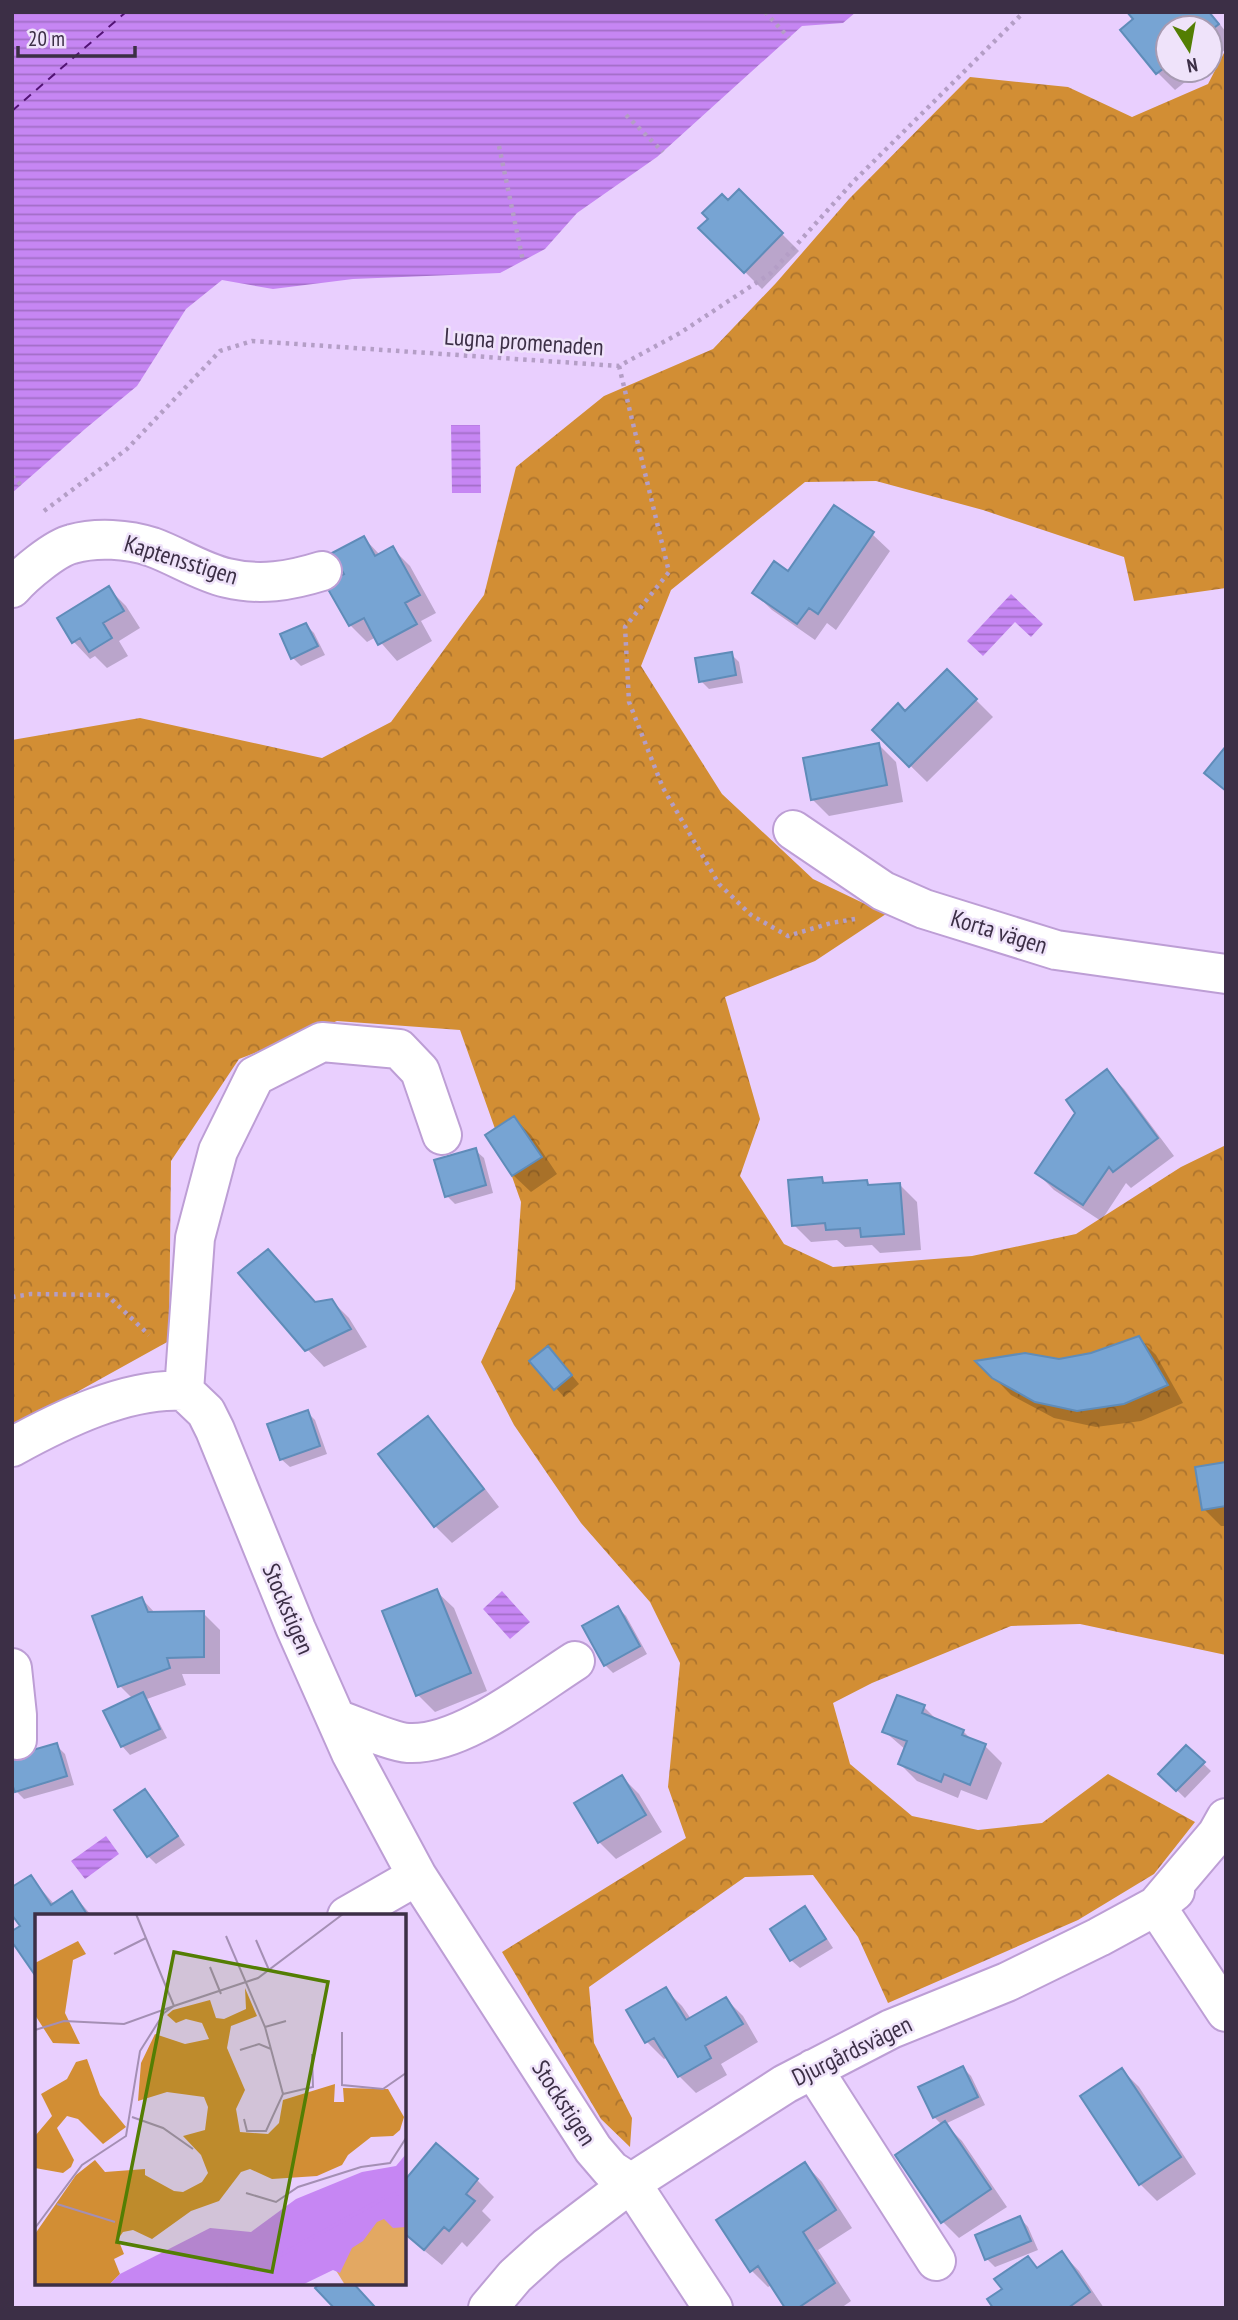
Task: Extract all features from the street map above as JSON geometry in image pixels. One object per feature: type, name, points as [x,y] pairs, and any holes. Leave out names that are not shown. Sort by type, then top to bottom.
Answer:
[{"type":"street","name":"Kaptensstigen","points":[[12,589],[25,573],[70,544],[121,539],[151,547],[225,578],[260,583],[294,580],[322,571]]},
{"type":"street","name":"Korta vägen","points":[[793,830],[883,891],[924,909],[1056,950],[1226,974]]},
{"type":"street","points":[[12,1447],[89,1410],[131,1396],[167,1390],[184,1391],[195,1238],[218,1152],[255,1076],[322,1042],[399,1049],[420,1071],[442,1135]]},
{"type":"street","name":"Stockstigen","points":[[184,1391],[206,1412],[215,1430],[296,1629],[351,1753],[417,1876],[593,2149],[611,2170],[631,2183],[713,2308]]},
{"type":"street","points":[[337,1719],[407,1743],[439,1739],[482,1721],[575,1661]]},
{"type":"street","points":[[12,1668],[17,1740]]},
{"type":"street","name":"Djurgårdsvägen","points":[[488,2308],[515,2276],[547,2247],[631,2183],[785,2084],[891,2029],[1007,1982],[1156,1906],[1217,1834],[1226,1818]]},
{"type":"street","points":[[1226,1853],[1156,1906],[1226,2012]]},
{"type":"street","points":[[350,1914],[417,1876]]},
{"type":"street","points":[[813,2069],[936,2261]]},
{"type":"path","points":[[765,12],[789,38]]},
{"type":"path","name":"Lugna promenaden","points":[[39,514],[127,449],[220,351],[252,341],[619,366],[680,333],[771,273],[853,182],[1024,12]]},
{"type":"path","points":[[626,115],[663,152]]},
{"type":"path","points":[[499,146],[523,261]]},
{"type":"path","points":[[619,366],[669,572],[625,627],[629,702],[663,788],[719,884],[751,915],[788,936],[831,923],[858,919]]},
{"type":"path","points":[[12,476],[20,485]]},
{"type":"path","points":[[12,1297],[31,1294],[107,1295],[156,1341],[184,1391]]},
{"type":"green space","points":[[1226,49],[1226,588],[1134,601],[1124,557],[983,510],[876,481],[805,482],[671,590],[641,666],[722,794],[813,879],[886,914],[815,961],[725,997],[760,1119],[740,1176],[784,1244],[833,1267],[972,1256],[1076,1234],[1181,1167],[1226,1145],[1226,1655],[1080,1624],[1011,1626],[872,1683],[833,1703],[850,1764],[912,1816],[978,1830],[1042,1823],[1108,1774],[1195,1822],[1154,1874],[1078,1920],[888,2003],[858,1937],[813,1875],[745,1877],[589,1987],[594,2043],[632,2118],[630,2147],[601,2119],[502,1952],[686,1838],[668,1787],[680,1663],[650,1602],[581,1523],[514,1425],[481,1362],[515,1289],[521,1202],[460,1030],[337,1021],[239,1059],[171,1161],[169,1341],[12,1428],[12,740],[140,718],[322,758],[391,722],[484,595],[516,467],[604,396],[713,349],[776,283],[849,199],[970,77],[1068,87],[1132,117],[1208,84],[1224,84]]},
{"type":"shaded area","points":[[12,12],[856,12],[843,23],[802,26],[657,157],[577,213],[545,249],[500,273],[353,279],[273,289],[222,280],[186,309],[137,386],[12,493]]},
{"type":"shaded area","points":[[451,425],[480,425],[481,493],[452,493]]},
{"type":"shaded area","points":[[1011,594],[1043,624],[1031,637],[1015,622],[983,656],[967,641]]},
{"type":"shaded area","points":[[502,1591],[530,1622],[510,1639],[483,1609]]},
{"type":"shaded area","points":[[106,1836],[119,1854],[85,1879],[71,1861]]},
{"type":"building","points":[[1127,12],[1211,14],[1154,14],[1154,72],[1120,30],[1133,19]]},
{"type":"building","points":[[739,189],[783,233],[744,273],[698,228],[708,219],[702,213],[722,194],[728,200]]},
{"type":"building","points":[[834,505],[874,532],[818,614],[809,608],[797,624],[752,593],[774,561],[788,571]]},
{"type":"building","points":[[364,536],[375,556],[393,546],[420,595],[405,603],[417,624],[378,645],[364,618],[349,626],[325,584],[344,574],[332,553]]},
{"type":"building","points":[[109,586],[124,611],[103,623],[112,638],[89,652],[80,638],[72,643],[57,618]]},
{"type":"building","points":[[306,623],[318,646],[291,659],[280,634]]},
{"type":"building","points":[[732,652],[736,675],[699,682],[695,658]]},
{"type":"building","points":[[947,669],[977,699],[909,767],[872,730],[898,703],[905,711]]},
{"type":"building","points":[[879,743],[887,785],[811,800],[803,758]]},
{"type":"building","points":[[1226,746],[1226,791],[1204,773]]},
{"type":"building","points":[[1107,1069],[1158,1138],[1113,1172],[1109,1167],[1083,1205],[1035,1173],[1075,1113],[1066,1100]]},
{"type":"building","points":[[514,1116],[542,1157],[512,1176],[485,1135]]},
{"type":"building","points":[[476,1148],[486,1185],[445,1197],[434,1160]]},
{"type":"building","points":[[822,1177],[823,1183],[867,1180],[868,1185],[900,1183],[904,1234],[861,1237],[860,1228],[826,1230],[825,1223],[792,1226],[788,1180]]},
{"type":"building","points":[[268,1249],[315,1302],[332,1299],[351,1329],[305,1351],[238,1273]]},
{"type":"building","points":[[1139,1336],[1168,1385],[1124,1404],[1077,1411],[1035,1402],[992,1378],[975,1361],[1025,1353],[1059,1359],[1091,1353]]},
{"type":"building","points":[[548,1346],[572,1375],[554,1390],[529,1361]]},
{"type":"building","points":[[308,1410],[320,1446],[280,1460],[267,1424]]},
{"type":"building","points":[[428,1416],[484,1489],[434,1527],[378,1454]]},
{"type":"building","points":[[1226,1462],[1226,1506],[1202,1510],[1195,1467]]},
{"type":"building","points":[[437,1589],[471,1673],[416,1696],[382,1611]]},
{"type":"building","points":[[142,1597],[148,1612],[204,1611],[204,1657],[167,1658],[170,1668],[118,1687],[92,1616]]},
{"type":"building","points":[[618,1606],[640,1646],[604,1666],[582,1626]]},
{"type":"building","points":[[143,1692],[160,1729],[121,1747],[103,1711]]},
{"type":"building","points":[[897,1695],[925,1705],[922,1713],[964,1730],[962,1735],[986,1744],[970,1785],[944,1774],[941,1782],[898,1764],[907,1741],[882,1732]]},
{"type":"building","points":[[57,1743],[67,1776],[15,1792],[12,1784],[12,1756]]},
{"type":"building","points":[[1186,1745],[1205,1762],[1176,1791],[1158,1774]]},
{"type":"building","points":[[622,1775],[646,1815],[598,1843],[574,1803]]},
{"type":"building","points":[[145,1789],[178,1836],[147,1857],[114,1810]]},
{"type":"building","points":[[31,1875],[51,1905],[72,1891],[87,1914],[35,1914],[35,1975],[12,1942],[12,1931],[20,1926],[12,1915],[12,1887]]},
{"type":"building","points":[[805,1906],[826,1939],[790,1961],[770,1929]]},
{"type":"building","points":[[666,1987],[686,2020],[726,1997],[743,2024],[705,2046],[711,2058],[678,2077],[654,2038],[645,2043],[626,2010]]},
{"type":"building","points":[[963,2066],[978,2097],[933,2118],[918,2087]]},
{"type":"building","points":[[1122,2068],[1181,2157],[1139,2185],[1080,2096]]},
{"type":"building","points":[[945,2121],[991,2189],[941,2223],[895,2155]]},
{"type":"building","points":[[436,2143],[478,2179],[466,2194],[475,2201],[449,2231],[444,2227],[424,2250],[406,2235],[406,2179]]},
{"type":"building","points":[[805,2162],[836,2210],[803,2232],[835,2283],[798,2308],[785,2308],[758,2266],[750,2272],[716,2220]]},
{"type":"building","points":[[1020,2216],[1031,2241],[985,2260],[975,2235]]},
{"type":"building","points":[[1062,2251],[1090,2292],[1068,2308],[993,2308],[987,2299],[1002,2289],[994,2279],[1028,2256],[1037,2268]]},
{"type":"building","points":[[318,2285],[355,2285],[374,2306],[334,2308],[315,2288]]},
{"type":"ferry route","points":[[12,111],[126,12]]}]
